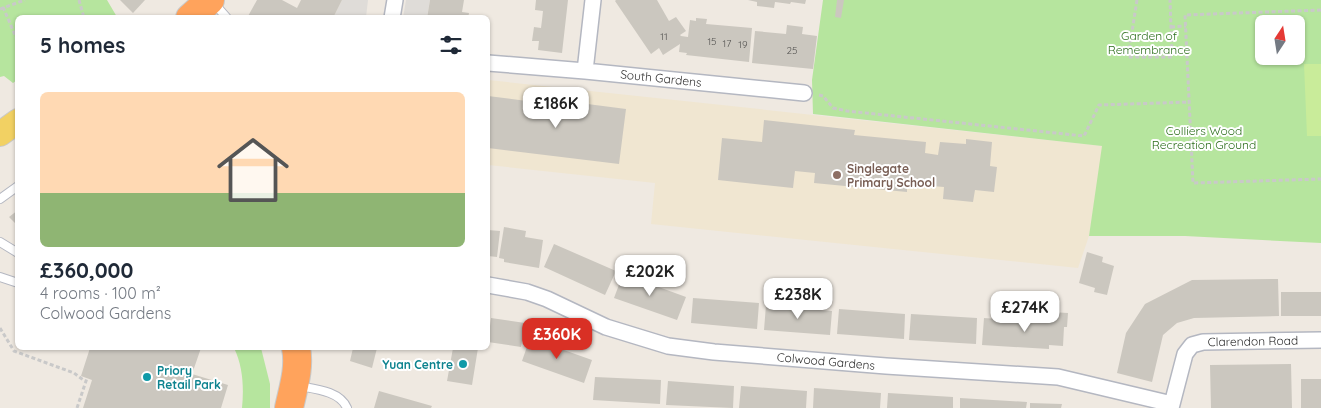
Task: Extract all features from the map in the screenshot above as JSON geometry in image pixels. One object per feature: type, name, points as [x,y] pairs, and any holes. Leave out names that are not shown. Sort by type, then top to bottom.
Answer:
[{"type":"highway","points":[[293,390],[296,350]]},
{"type":"main road","points":[[0,134],[15,123]]},
{"type":"main road","points":[[0,138],[15,136]]},
{"type":"street","points":[[392,15],[395,0]]},
{"type":"street","points":[[585,71],[593,0]]},
{"type":"street","name":"South Gardens","points":[[490,63],[804,93]]},
{"type":"street","name":"Colwood Gardens","points":[[490,285],[527,292],[547,299],[606,327],[668,346],[714,352],[876,365],[1058,377],[1172,406]]},
{"type":"street","name":"Clarendon Road","points":[[1172,406],[1185,354],[1188,348],[1198,343],[1321,340]]},
{"type":"street","points":[[293,390],[306,350]]},
{"type":"lane","points":[[200,10],[217,15]]},
{"type":"lane","points":[[0,199],[15,188]]},
{"type":"lane","points":[[0,242],[15,251]]},
{"type":"lane","points":[[0,277],[15,282]]},
{"type":"lane","points":[[293,390],[318,389],[337,396],[348,408]]},
{"type":"path","points":[[15,36],[2,8],[25,0]]},
{"type":"path","points":[[79,0],[83,15]]},
{"type":"path","points":[[1137,0],[1128,57],[1172,56],[1170,0]]},
{"type":"path","points":[[1321,10],[1185,15],[1193,183],[1321,179]]},
{"type":"path","points":[[1171,27],[1186,26]]},
{"type":"path","points":[[804,93],[823,96],[833,108],[847,111],[1084,136],[1099,105],[1190,102]]},
{"type":"path","points":[[0,328],[14,351],[74,373],[86,380],[77,408]]},
{"type":"shaded area","points":[[342,0],[368,0],[366,15],[334,15]]},
{"type":"shaded area","points":[[406,0],[430,0],[427,15],[404,15]]},
{"type":"shaded area","name":"Singlegate Primary School","points":[[490,80],[1103,146],[1089,236],[1078,268],[651,224],[655,183],[490,165]]},
{"type":"green space","points":[[0,0],[107,0],[116,15],[15,15],[15,82],[13,83],[4,76],[0,77]]},
{"type":"green space","points":[[823,0],[1321,0],[1321,243],[1185,236],[1089,236],[1102,146],[813,114],[812,80]]},
{"type":"green space","points":[[1321,64],[1321,136],[1307,136],[1304,65]]},
{"type":"green space","points":[[235,350],[262,350],[270,384],[270,408],[242,408],[242,377]]},
{"type":"building","points":[[120,0],[145,0],[133,13]]},
{"type":"building","points":[[257,0],[282,0],[297,8],[301,0],[342,0],[334,15],[249,15]]},
{"type":"building","points":[[430,0],[464,0],[462,12],[469,13],[469,15],[428,15]]},
{"type":"building","points":[[536,0],[568,0],[562,53],[538,50],[539,41],[532,41],[534,27],[541,28],[543,11],[535,10]]},
{"type":"building","points":[[616,0],[657,0],[669,21],[676,17],[686,31],[681,36],[688,37],[690,20],[696,21],[696,18],[707,19],[706,24],[752,28],[749,62],[686,55],[687,53],[679,52],[680,44],[663,55],[659,48],[651,54]]},
{"type":"building","points":[[748,0],[806,0],[805,4],[775,2],[774,8],[757,6],[757,2]]},
{"type":"building","points":[[837,0],[844,0],[841,18],[835,17]]},
{"type":"building","points":[[787,25],[803,27],[802,34],[817,36],[813,69],[752,63],[755,31],[786,34]]},
{"type":"building","points":[[490,96],[534,102],[535,97],[558,100],[557,110],[571,112],[572,102],[626,109],[619,164],[490,148]]},
{"type":"building","points":[[764,120],[855,130],[854,135],[926,142],[925,153],[938,155],[940,142],[966,144],[966,139],[992,142],[990,166],[997,167],[994,192],[975,190],[973,202],[943,199],[944,187],[907,184],[907,192],[814,183],[815,173],[795,171],[793,188],[718,180],[722,138],[762,142]]},
{"type":"building","points":[[15,212],[15,223],[9,217]]},
{"type":"building","points":[[504,227],[526,231],[525,237],[543,240],[539,268],[504,262],[504,259],[499,258]]},
{"type":"building","points":[[490,230],[500,231],[497,257],[490,256]]},
{"type":"building","points":[[554,244],[616,271],[605,295],[544,267]]},
{"type":"building","points":[[1087,252],[1103,257],[1102,262],[1114,266],[1107,295],[1094,292],[1095,288],[1079,283]]},
{"type":"building","points":[[623,274],[686,297],[677,320],[614,298]]},
{"type":"building","points":[[1278,279],[1279,316],[1194,318],[1177,323],[1163,335],[1152,382],[1117,373],[1126,333],[1145,304],[1192,280]]},
{"type":"building","points":[[1281,292],[1321,292],[1321,316],[1281,316]]},
{"type":"building","points":[[693,298],[759,303],[757,329],[691,323]]},
{"type":"building","points":[[766,305],[832,311],[830,335],[764,330]]},
{"type":"building","points":[[839,309],[905,314],[904,339],[837,334]]},
{"type":"building","points":[[1051,312],[1068,313],[1067,327],[1064,327],[1063,346],[1049,345],[1049,349],[982,345],[984,318],[1051,323]]},
{"type":"building","points":[[911,314],[977,318],[976,344],[909,340]]},
{"type":"building","points":[[491,318],[525,323],[521,347],[490,342]]},
{"type":"building","points":[[530,338],[592,360],[584,383],[522,361]]},
{"type":"building","name":"Priory Retail Park","points":[[89,350],[200,350],[192,374],[228,385],[221,408],[83,408],[92,380],[81,376]]},
{"type":"building","points":[[353,350],[376,350],[372,368],[350,361]]},
{"type":"building","name":"Yuan Centre","points":[[453,350],[478,350],[472,385],[447,381]]},
{"type":"building","points":[[1291,364],[1292,408],[1211,408],[1210,365]]},
{"type":"building","points":[[595,377],[661,380],[660,404],[593,400]]},
{"type":"building","points":[[1301,379],[1321,379],[1321,408],[1301,408]]},
{"type":"building","points":[[668,381],[734,386],[733,408],[666,405]]},
{"type":"building","points":[[741,386],[807,391],[806,408],[739,408]]},
{"type":"building","points":[[814,388],[881,393],[880,408],[813,408]]},
{"type":"building","points":[[379,391],[432,406],[431,408],[374,408]]},
{"type":"building","points":[[888,393],[953,397],[953,408],[887,408]]},
{"type":"building","points":[[960,398],[1027,402],[1026,408],[960,408]]},
{"type":"building","points":[[1030,403],[1062,404],[1061,408],[1030,408]]},
{"type":"place","name":"Singlegate Primary School","points":[[837,175]]},
{"type":"place","name":"Yuan Centre","points":[[463,364]]},
{"type":"place","name":"Priory Retail Park","points":[[147,377]]},
{"type":"park label","name":"Garden of Remembrance","points":[[1149,42]]},
{"type":"park label","name":"Colliers Wood Recreation Ground","points":[[1204,137]]}]
